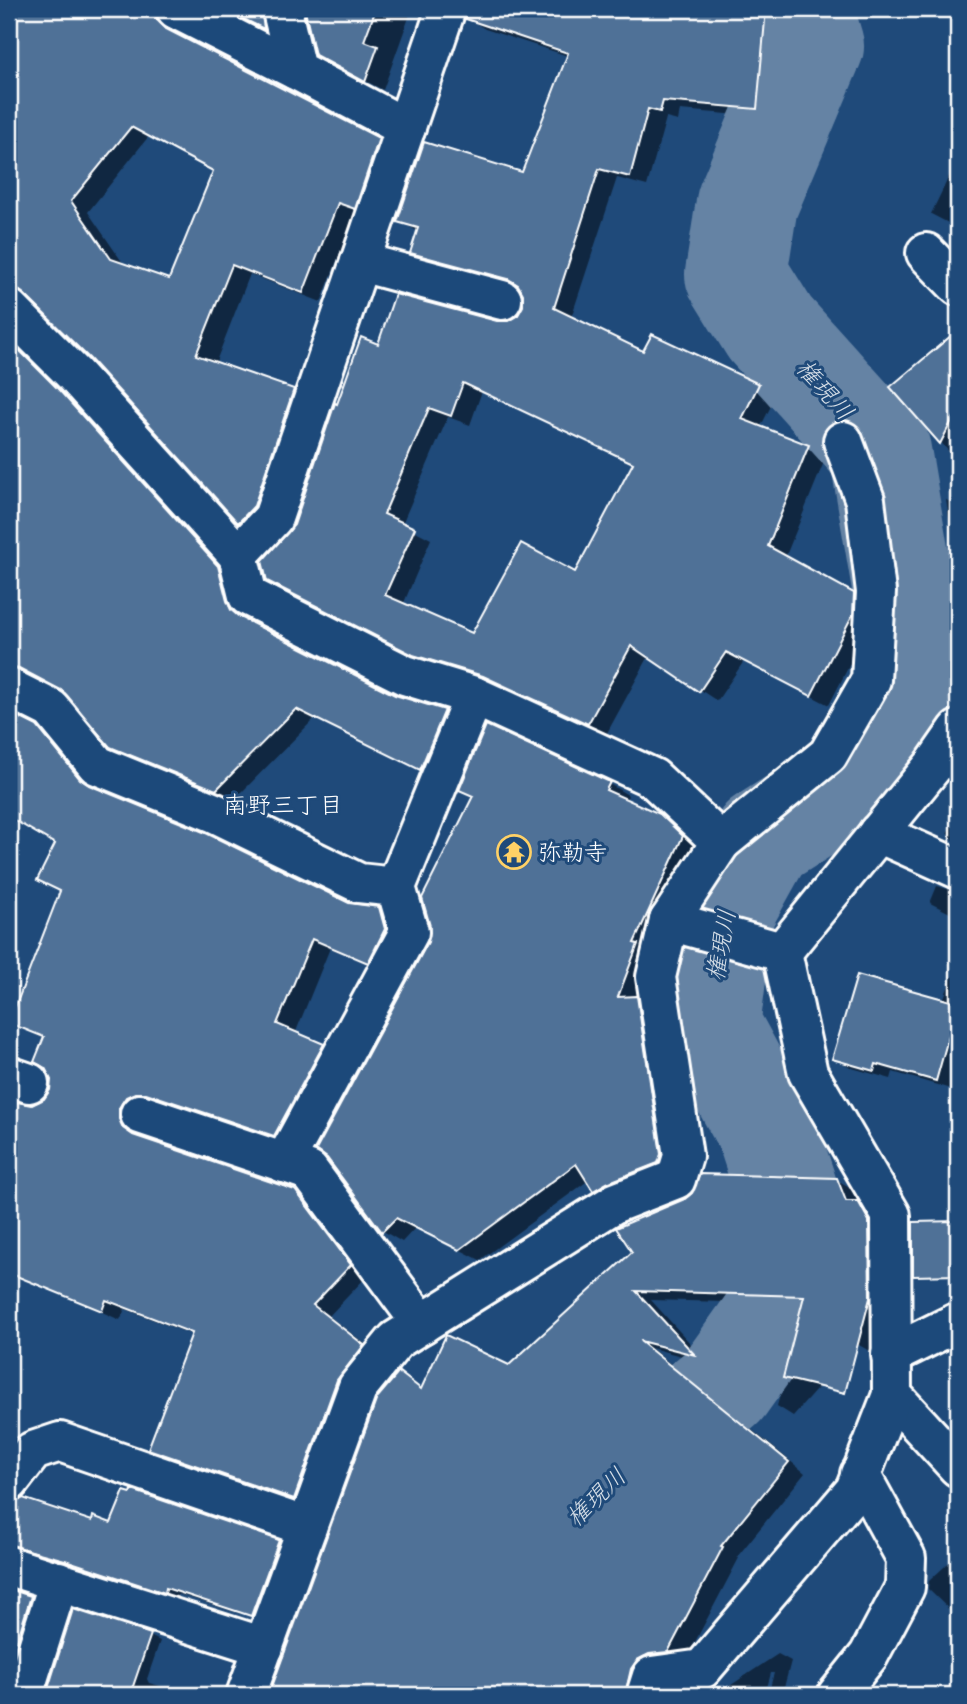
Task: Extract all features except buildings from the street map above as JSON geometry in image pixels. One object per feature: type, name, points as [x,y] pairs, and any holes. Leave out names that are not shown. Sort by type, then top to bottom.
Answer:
[{"type":"street","points":[[176,9],[406,128]]},
{"type":"street","points":[[285,9],[283,15],[296,70]]},
{"type":"street","points":[[239,555],[273,518],[446,9]]},
{"type":"street","points":[[926,253],[958,286]]},
{"type":"street","points":[[360,262],[502,300]]},
{"type":"street","points":[[9,309],[74,374],[239,555],[248,596],[405,675],[474,696],[653,778],[721,842]]},
{"type":"street","points":[[246,1695],[358,1387],[396,1340],[615,1203],[676,1179],[684,1156],[656,977],[686,926],[721,842],[828,755],[871,680],[876,592],[865,500],[843,441]]},
{"type":"street","points":[[9,688],[51,709],[97,765],[215,813],[359,883],[396,887]]},
{"type":"street","points":[[284,1163],[409,932],[396,887],[474,696]]},
{"type":"street","points":[[768,948],[878,833],[933,766],[958,730]]},
{"type":"street","points":[[878,833],[958,869]]},
{"type":"street","points":[[686,926],[768,948]]},
{"type":"street","points":[[646,1695],[652,1676],[702,1670],[855,1490],[892,1395],[891,1215],[808,1073],[768,948]]},
{"type":"street","points":[[139,1114],[309,1171],[422,1324]]},
{"type":"street","points":[[891,1355],[958,1322]]},
{"type":"street","points":[[892,1395],[958,1467]]},
{"type":"street","points":[[9,1482],[33,1451],[60,1442],[307,1527]]},
{"type":"street","points":[[836,1695],[869,1655],[905,1587],[906,1558],[860,1474]]},
{"type":"street","points":[[9,1566],[264,1647]]},
{"type":"street","points":[[23,1695],[59,1581]]},
{"type":"waterway","name":"権現川","points":[[433,1695],[478,1611],[635,1459],[723,1387],[780,1307],[797,1222],[767,1131],[709,1025],[724,909],[763,839],[848,785],[896,718],[907,610],[880,451],[770,329],[736,274],[747,203],[813,46],[802,9]]},
{"type":"place","name":"弥勒寺","points":[[514,852]]},
{"type":"district","name":"南野三丁目","points":[[283,805]]}]
